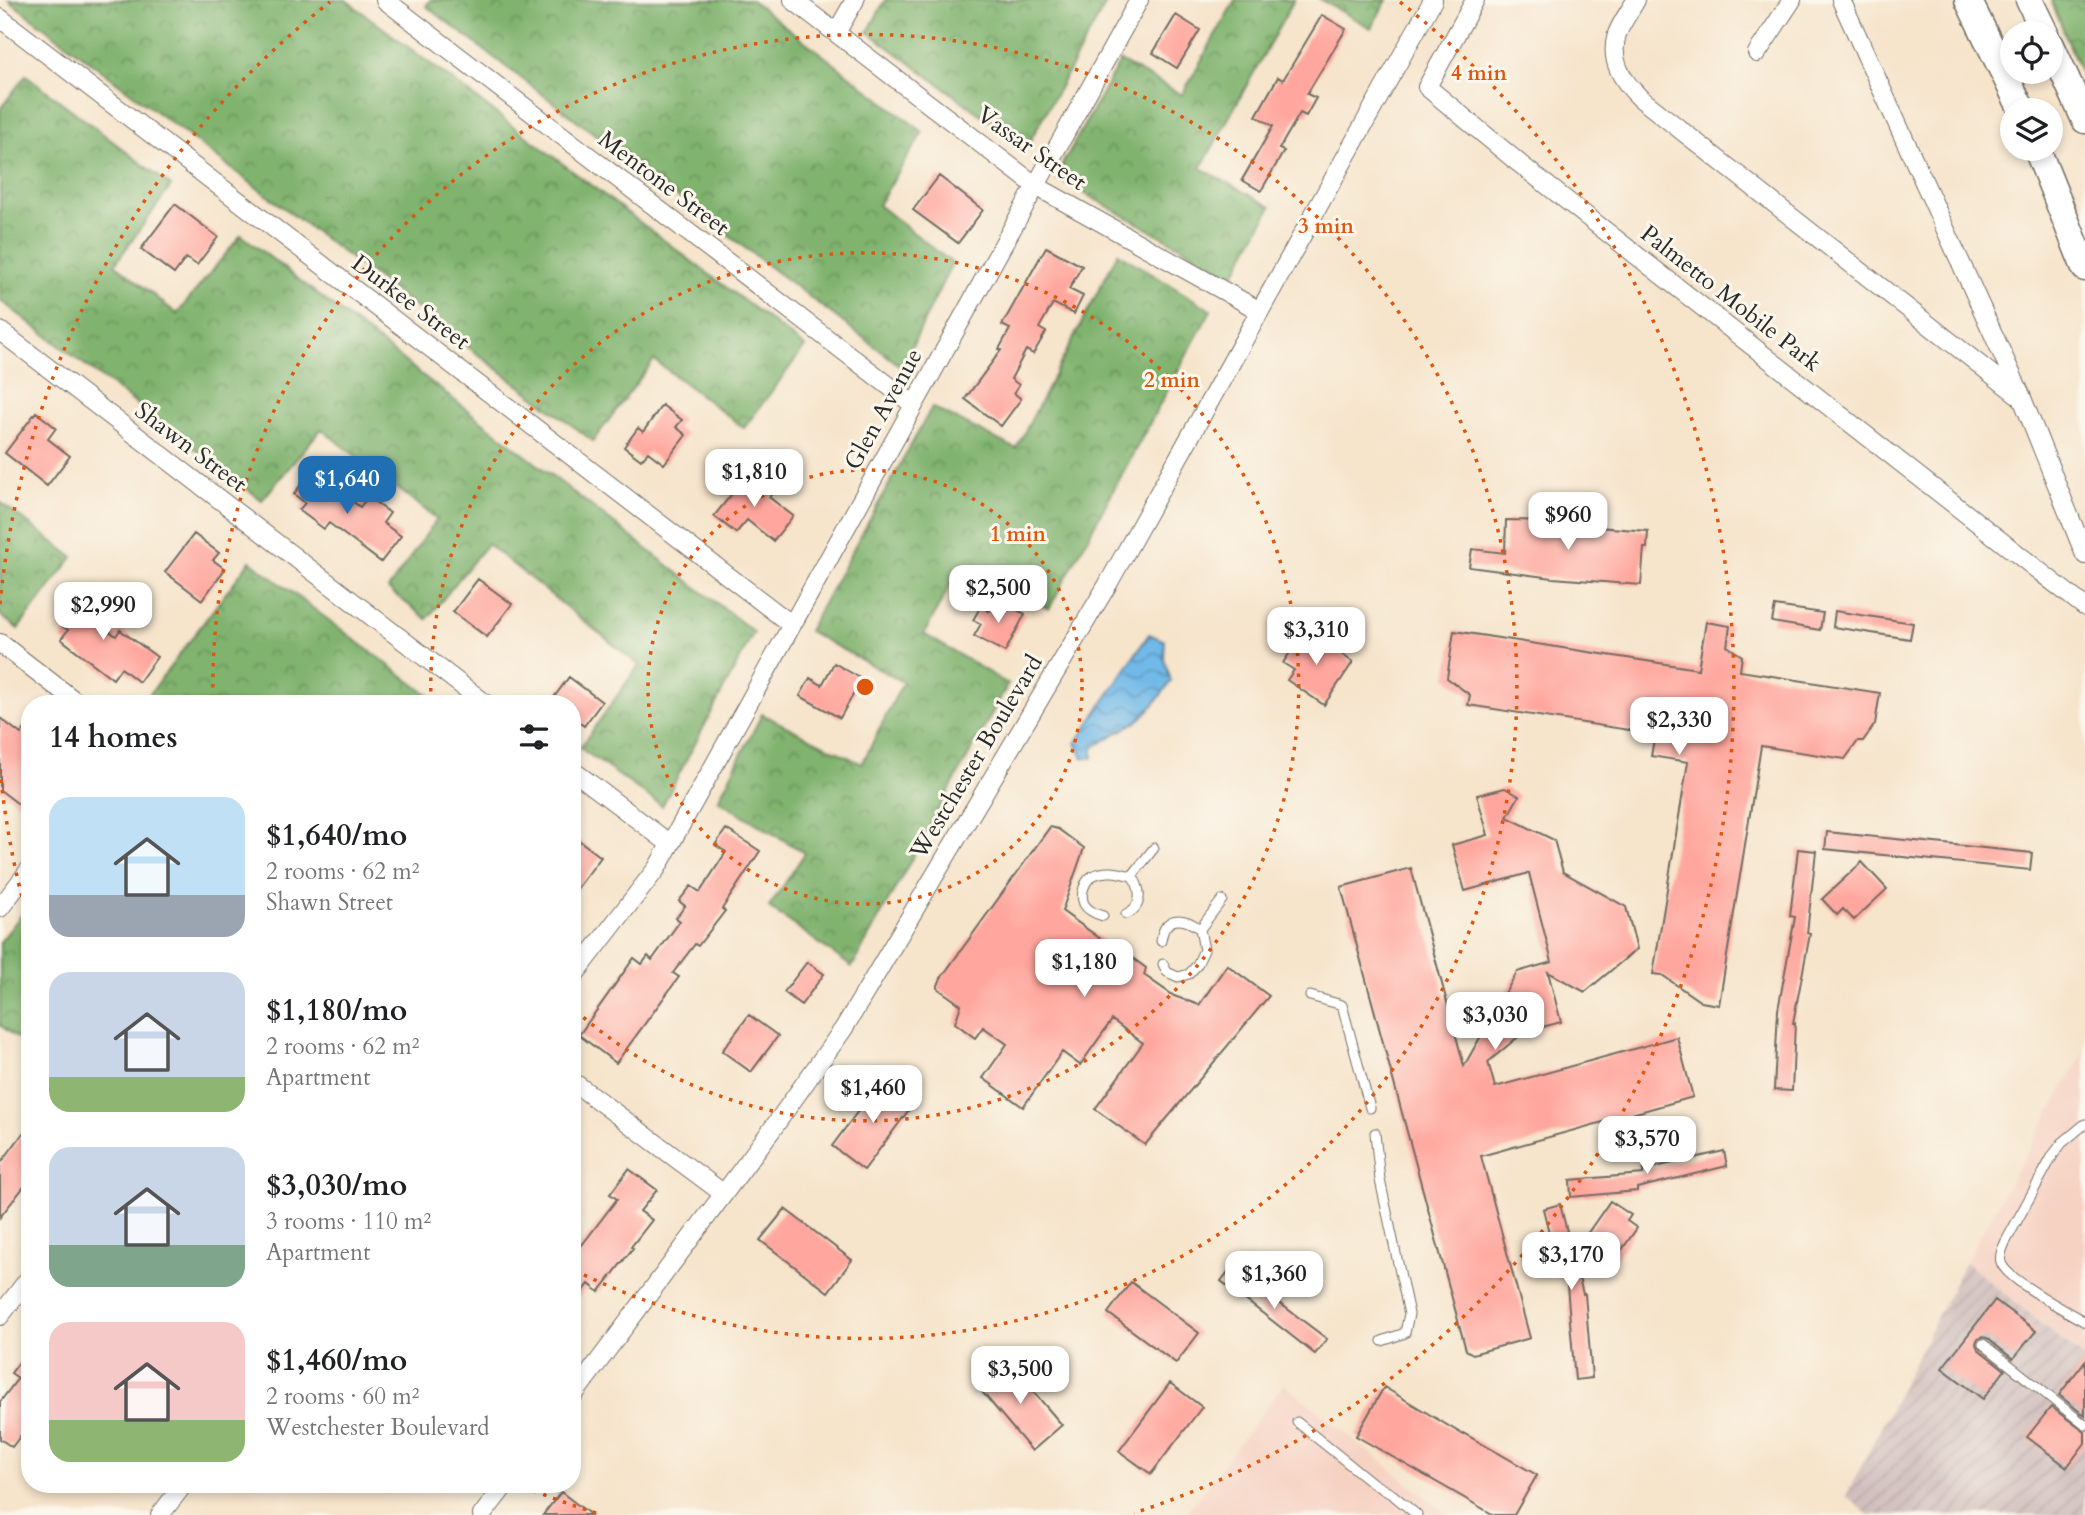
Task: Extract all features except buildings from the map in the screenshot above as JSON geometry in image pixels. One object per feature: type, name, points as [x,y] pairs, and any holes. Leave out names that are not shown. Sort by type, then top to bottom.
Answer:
[{"type":"main road","points":[[1968,0],[2016,98]]},
{"type":"main road","points":[[2029,0],[2039,21]]},
{"type":"main road","points":[[2063,71],[2085,120]]},
{"type":"main road","points":[[2042,161],[2085,268]]},
{"type":"street","name":"Mentone Street","points":[[385,0],[914,405]]},
{"type":"street","name":"Vassar Street","points":[[793,0],[1036,186],[1260,311]]},
{"type":"street","points":[[836,33],[855,0]]},
{"type":"street","name":"Glen Avenue","points":[[581,966],[657,868],[1139,0]]},
{"type":"street","name":"Westchester Boulevard","points":[[581,1385],[724,1195],[844,1028],[1108,584],[1433,0]]},
{"type":"street","name":"Palmetto Mobile Park","points":[[1475,0],[1427,87],[1520,164],[2085,607]]},
{"type":"street","points":[[1636,0],[1618,34],[1615,58],[1623,81],[1640,98],[2022,398]]},
{"type":"street","points":[[1757,53],[1792,0]]},
{"type":"street","points":[[1841,0],[2022,398],[2085,555]]},
{"type":"street","name":"Durkee Street","points":[[0,18],[792,625]]},
{"type":"street","name":"Shawn Street","points":[[0,331],[474,695]]},
{"type":"street","points":[[0,643],[67,695]]},
{"type":"street","points":[[581,777],[670,844]]},
{"type":"street","points":[[0,908],[21,881]]},
{"type":"street","points":[[581,1088],[724,1195]]},
{"type":"street","points":[[0,1316],[21,1289]]},
{"type":"street","points":[[160,1515],[177,1493]]},
{"type":"street","points":[[482,1515],[499,1493]]},
{"type":"lane","points":[[1132,876],[1154,848]]},
{"type":"lane","points":[[1103,916],[1092,912],[1085,905],[1082,892],[1087,880],[1094,875],[1114,871],[1132,876],[1138,885],[1140,897],[1132,911],[1126,914]]},
{"type":"lane","points":[[1200,929],[1222,900]]},
{"type":"lane","points":[[1161,941],[1162,930],[1169,922],[1181,919],[1200,929],[1204,950],[1189,974],[1178,977],[1167,972],[1163,964]]},
{"type":"lane","points":[[1310,996],[1342,1005],[1370,1108]]},
{"type":"lane","points":[[2085,1124],[2062,1143],[2053,1155],[2000,1256],[2004,1269],[2015,1279],[2085,1322]]},
{"type":"lane","points":[[1375,1133],[1380,1180],[1409,1314],[1405,1333],[1382,1341]]},
{"type":"lane","points":[[1983,1344],[2085,1425]]},
{"type":"lane","points":[[1297,1422],[1417,1515]]},
{"type":"shaded area","points":[[2085,1050],[2085,1359],[1965,1262]]},
{"type":"shaded area","points":[[1965,1262],[2085,1359],[2085,1515],[1869,1515],[1846,1496]]},
{"type":"shaded area","points":[[1284,1384],[1448,1515],[1185,1515]]},
{"type":"green space","points":[[8,0],[346,0],[805,347],[744,428],[654,360],[593,441]]},
{"type":"green space","points":[[430,0],[751,0],[923,132],[878,205],[952,263],[902,367],[426,6]]},
{"type":"green space","points":[[885,0],[1108,0],[1026,148],[868,32]]},
{"type":"green space","points":[[1235,0],[1294,0],[1201,168],[1271,207],[1233,276],[1055,177],[1120,61],[1182,95]]},
{"type":"green space","points":[[1321,0],[1387,0],[1371,28]]},
{"type":"green space","points":[[2051,0],[2085,0],[2085,83],[2063,29],[2063,21],[2060,21]]},
{"type":"green space","points":[[26,75],[171,186],[115,264],[177,314],[241,235],[754,632],[662,806],[581,749],[639,665],[487,544],[427,619],[388,589],[437,519],[321,429],[262,500],[0,300],[0,109]]},
{"type":"green space","points":[[1118,253],[1211,310],[1049,609],[962,563],[924,634],[1008,684],[852,967],[769,907],[805,853],[718,800],[762,714],[862,764],[903,682],[808,631],[932,407],[1016,449]]},
{"type":"green space","points":[[0,502],[73,557],[18,629],[0,615]]},
{"type":"green space","points":[[250,561],[428,695],[149,695]]},
{"type":"green space","points":[[21,915],[21,1041],[0,1025],[0,942]]},
{"type":"water","points":[[1149,634],[1165,641],[1164,658],[1171,681],[1139,720],[1093,748],[1093,758],[1083,758],[1076,743]]}]
